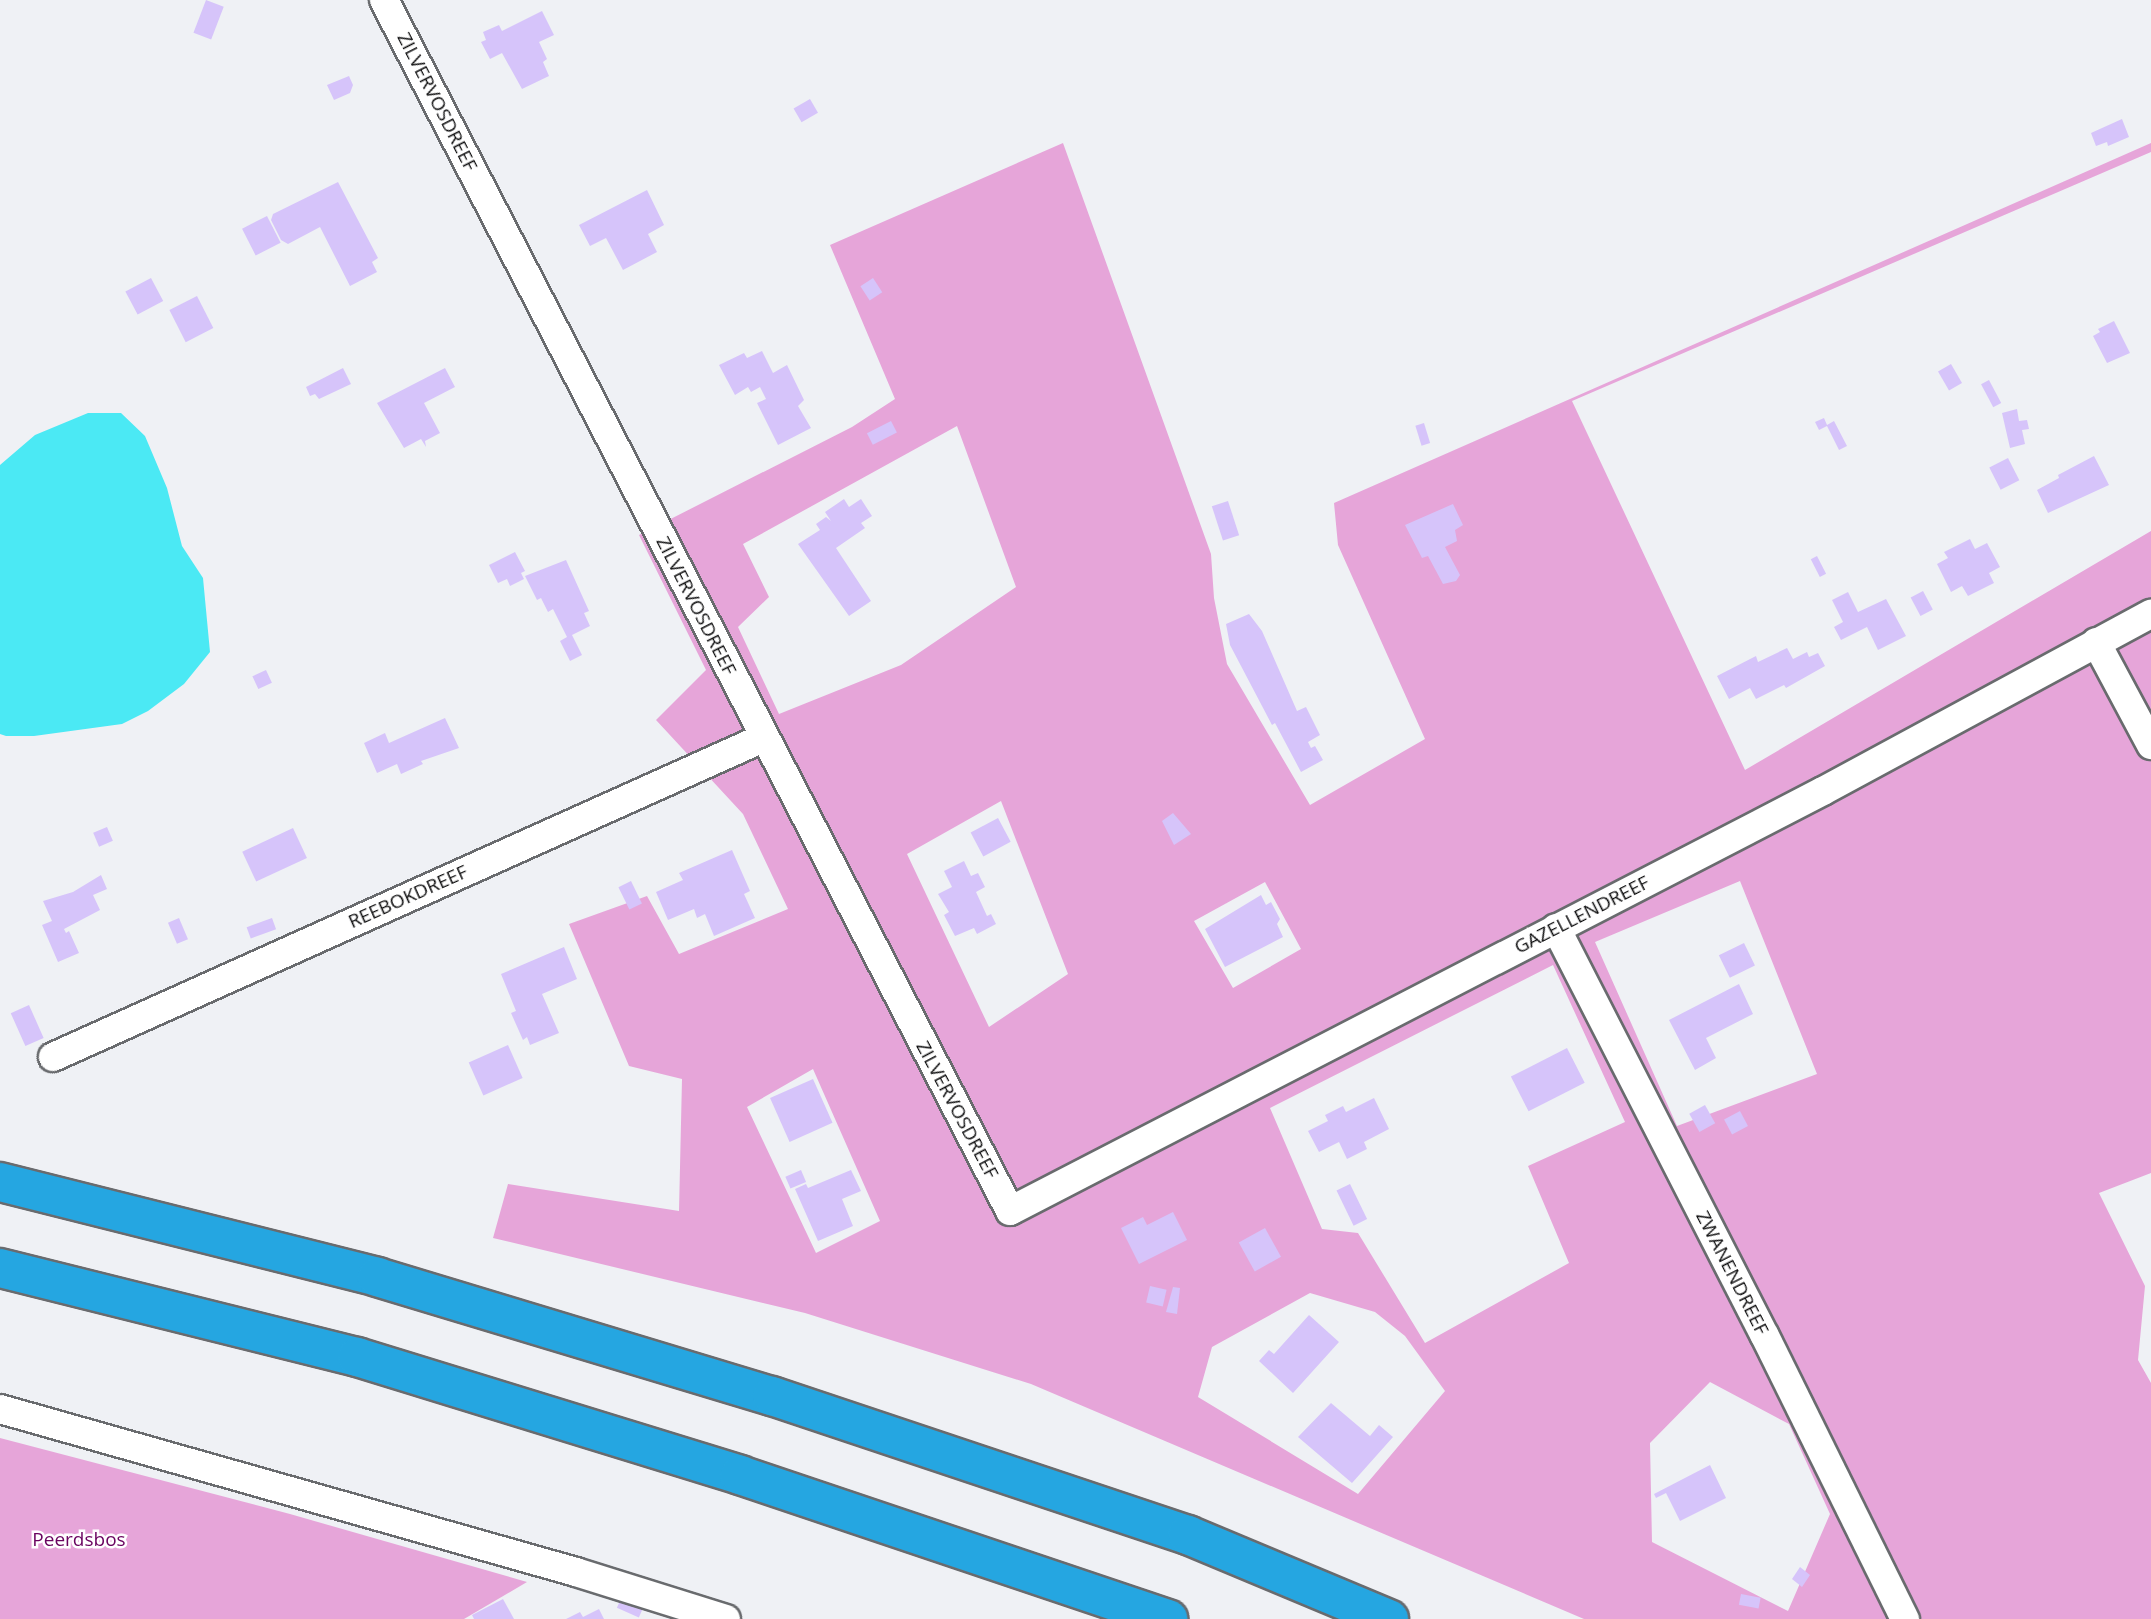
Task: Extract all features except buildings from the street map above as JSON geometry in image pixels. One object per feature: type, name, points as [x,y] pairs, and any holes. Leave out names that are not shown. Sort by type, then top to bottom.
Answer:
[{"type":"highway","points":[[0,1182],[377,1277],[772,1396],[1188,1535],[1390,1619]]},
{"type":"highway","points":[[0,1268],[357,1357],[740,1475],[1168,1619]]},
{"type":"street","name":"ZILVERVOSDREEF","points":[[384,0],[763,738],[1010,1211]]},
{"type":"street","name":"GAZELLENDREEF","points":[[1010,1211],[1823,791],[2151,614]]},
{"type":"street","points":[[2096,642],[2151,745]]},
{"type":"street","name":"REEBOKDREEF","points":[[52,1057],[763,738]]},
{"type":"street","name":"ZWANENDREEF","points":[[1556,928],[1765,1336],[1905,1619]]},
{"type":"street","points":[[0,1409],[576,1572],[726,1619]]},
{"type":"green space","points":[[1063,143],[1211,554],[1214,598],[1227,664],[1310,805],[1425,739],[1338,545],[1334,503],[2151,143],[2151,152],[1572,401],[1745,770],[2151,531],[2151,1173],[2099,1193],[2145,1286],[2138,1360],[2151,1383],[2151,1619],[1584,1619],[1031,1384],[805,1313],[493,1238],[508,1184],[679,1211],[682,1079],[629,1066],[569,924],[647,896],[679,954],[788,909],[743,814],[656,720],[706,670],[639,535],[852,427],[895,399],[830,245]],"holes":[[[957,426],[1016,587],[901,665],[779,714],[738,627],[769,597],[743,544]],[[1001,801],[1068,974],[989,1027],[907,854]],[[1740,881],[1817,1074],[1677,1126],[1595,942]],[[1265,882],[1301,949],[1233,988],[1194,921]],[[1553,965],[1625,1122],[1528,1166],[1569,1263],[1425,1343],[1358,1233],[1322,1229],[1270,1108]],[[813,1069],[880,1221],[816,1253],[747,1107]],[[1310,1293],[1375,1312],[1405,1336],[1445,1391],[1358,1494],[1198,1397],[1212,1347]],[[1710,1382],[1789,1424],[1830,1514],[1788,1611],[1652,1542],[1650,1443]]]},
{"type":"green space","name":"Peerdsbos","points":[[0,1438],[290,1514],[527,1582],[464,1619],[0,1619]]},
{"type":"water","points":[[88,413],[121,413],[145,436],[167,488],[182,546],[203,578],[210,652],[184,684],[148,711],[122,724],[34,736],[6,736],[0,734],[0,465],[35,435]]}]
